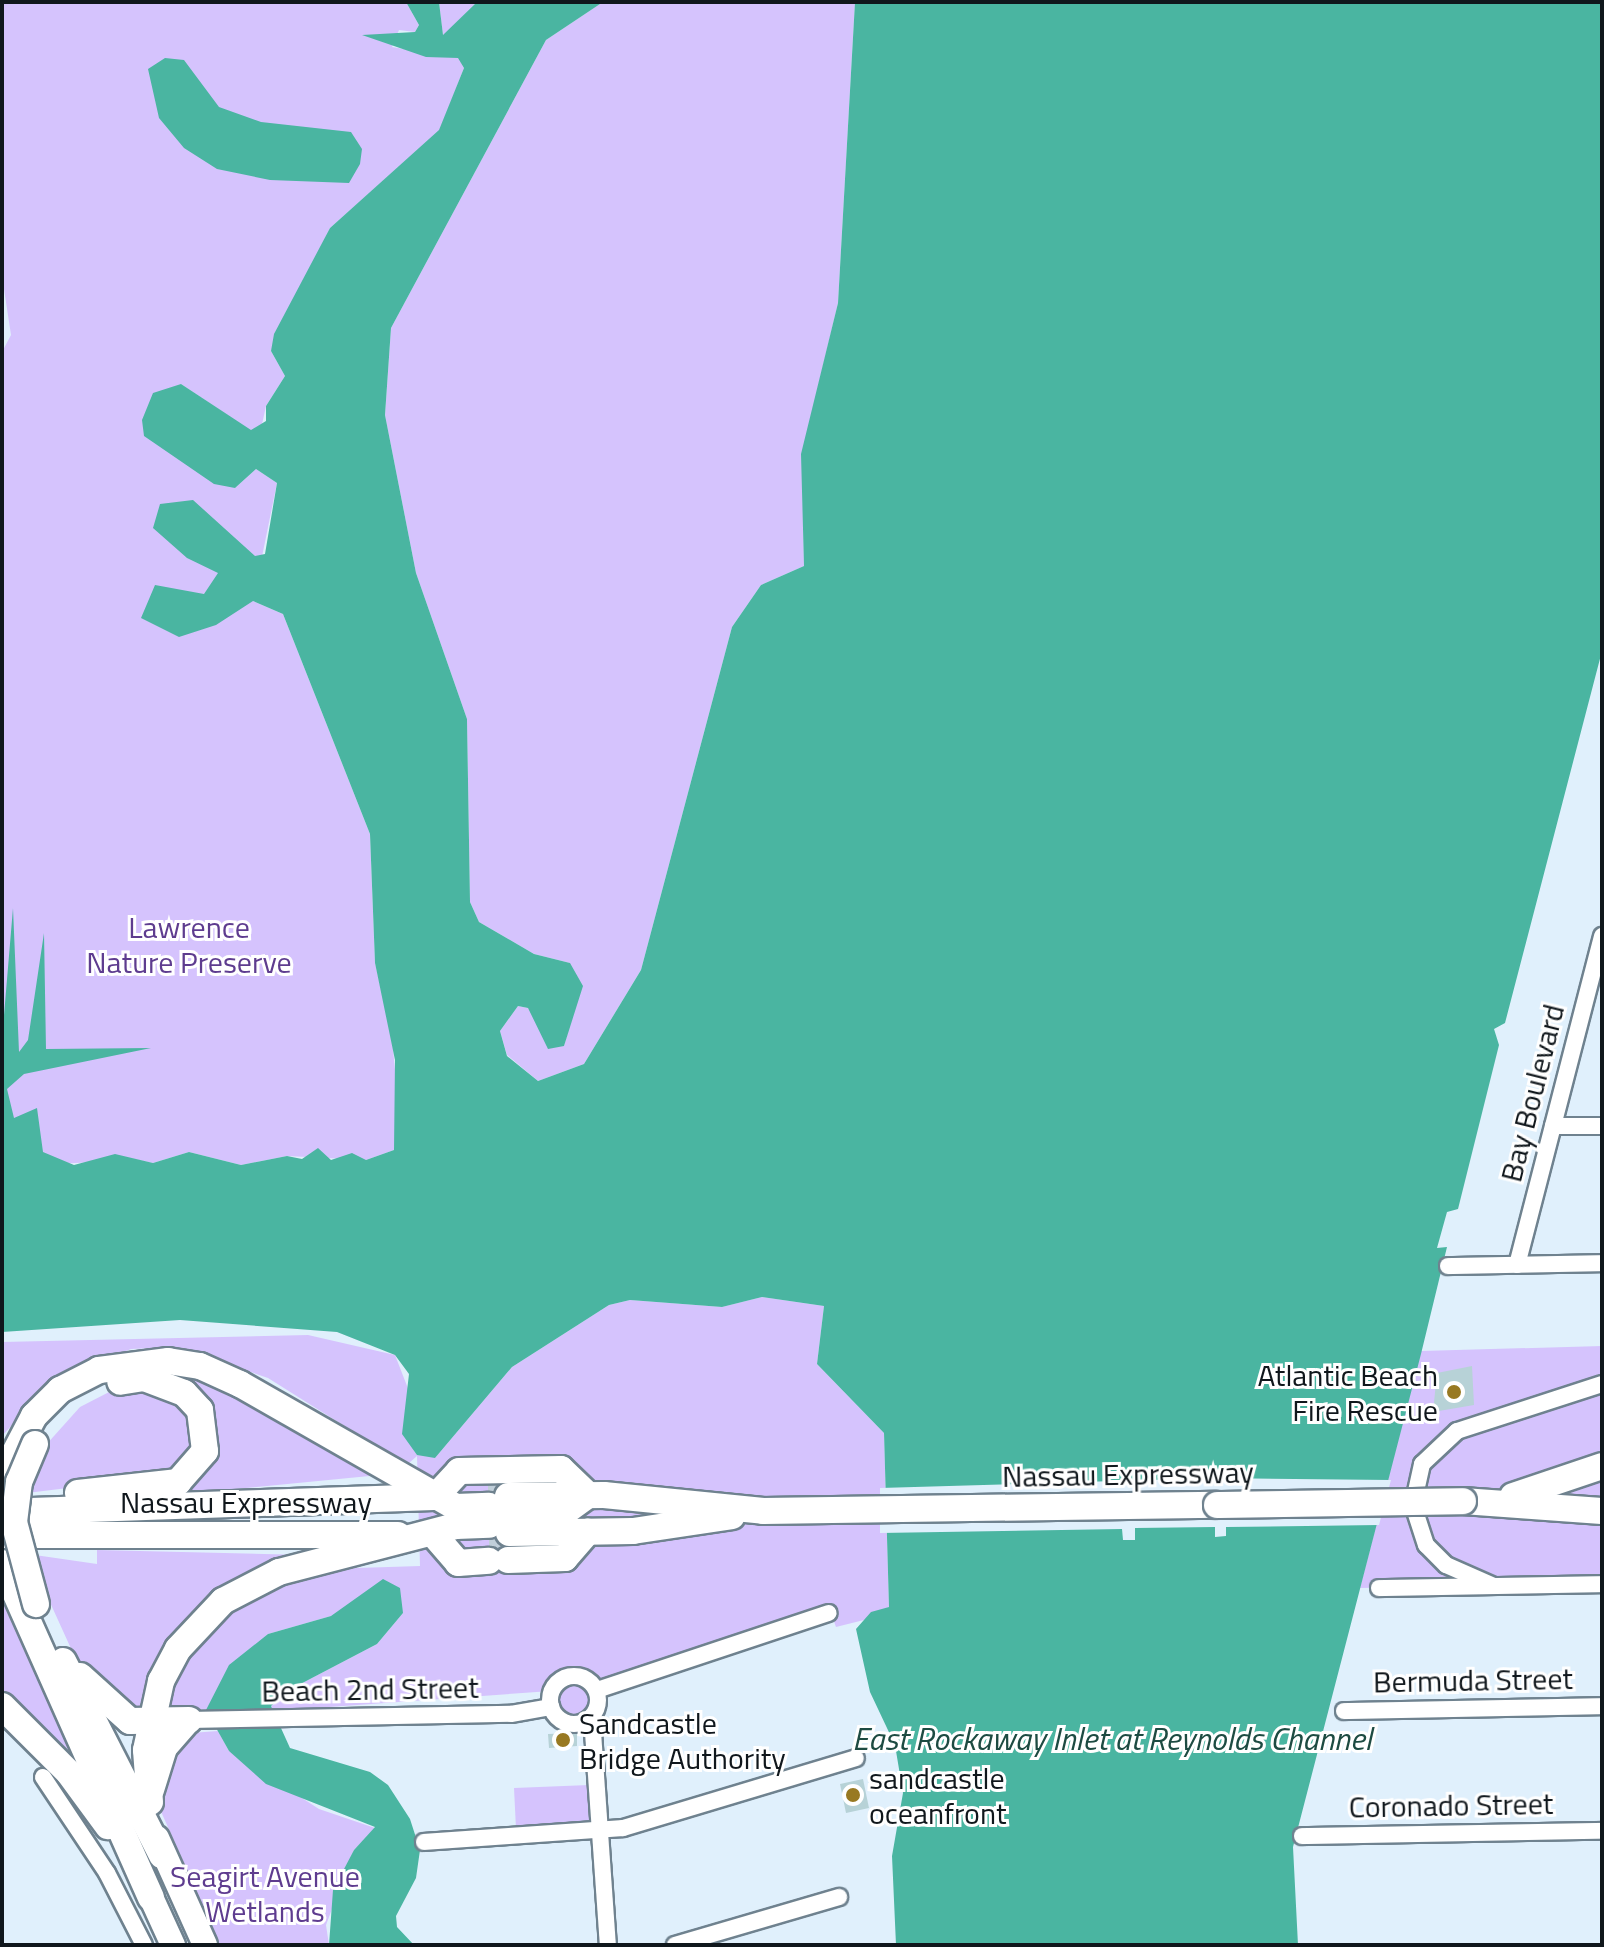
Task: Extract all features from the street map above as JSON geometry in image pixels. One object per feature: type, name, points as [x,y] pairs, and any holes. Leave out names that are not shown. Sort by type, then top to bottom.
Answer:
[{"type":"highway","points":[[2,1477],[60,1390],[99,1370],[168,1361],[200,1366],[240,1384],[435,1497],[456,1515],[499,1520]]},
{"type":"highway","points":[[2,1497],[156,1489],[178,1482],[205,1451],[205,1431],[200,1410],[184,1393],[144,1378],[90,1391],[58,1414],[25,1445],[19,1482],[14,1522],[27,1604],[151,1897]]},
{"type":"highway","name":"Nassau Expressway","points":[[1494,1501],[1602,1466]]},
{"type":"highway","points":[[435,1497],[459,1471],[561,1469],[588,1495]]},
{"type":"highway","points":[[435,1497],[459,1480],[499,1520],[565,1558],[588,1532]]},
{"type":"highway","name":"Nassau Expressway","points":[[2,1535],[434,1535],[588,1495],[763,1511],[1494,1501],[1602,1511]]},
{"type":"highway","name":"Nassau Expressway","points":[[2,1512],[435,1497]]},
{"type":"highway","name":"Nassau Expressway","points":[[499,1520],[564,1523],[588,1532],[763,1511]]},
{"type":"highway","points":[[150,1802],[149,1723],[178,1649],[223,1601],[279,1572],[434,1535]]},
{"type":"highway","points":[[2,1563],[61,1656],[162,1855]]},
{"type":"highway","points":[[61,1656],[114,1711],[149,1723],[201,1720]]},
{"type":"highway","points":[[2,1706],[69,1773],[151,1897]]},
{"type":"main road","points":[[201,1720],[158,1763],[150,1802],[162,1855],[205,1945]]},
{"type":"main road","points":[[151,1897],[173,1945]]},
{"type":"street","name":"Bay Boulevard","points":[[1517,1265],[1602,936]]},
{"type":"street","points":[[1584,1005],[1602,1005]]},
{"type":"street","points":[[1553,1126],[1602,1126]]},
{"type":"street","points":[[1448,1266],[1602,1263]]},
{"type":"street","points":[[1494,1586],[1435,1556],[1420,1533],[1413,1496],[1433,1447],[1499,1417],[1602,1384]]},
{"type":"street","points":[[1379,1588],[1602,1584]]},
{"type":"street","points":[[597,1690],[829,1613]]},
{"type":"street","points":[[592,1718],[567,1723],[551,1707],[551,1691],[562,1679],[585,1678],[597,1690]]},
{"type":"street","points":[[597,1690],[592,1718],[608,1945]]},
{"type":"street","name":"Bermuda Street","points":[[1344,1711],[1602,1706]]},
{"type":"street","name":"Beach 2nd Street","points":[[201,1720],[511,1714],[551,1707]]},
{"type":"street","points":[[424,1842],[601,1831],[856,1758]]},
{"type":"street","points":[[43,1777],[107,1873],[144,1945]]},
{"type":"street","name":"Coronado Street","points":[[1302,1836],[1602,1831]]},
{"type":"street","points":[[675,1945],[839,1897]]},
{"type":"green space","name":"Lawrence Nature Preserve","points":[[2,2],[406,2],[419,25],[415,32],[399,30],[392,47],[459,58],[464,68],[440,130],[330,228],[271,351],[285,376],[266,406],[261,429],[251,431],[181,384],[235,488],[256,469],[277,483],[253,601],[283,614],[370,834],[375,963],[392,1038],[399,1112],[394,1150],[366,1160],[287,1156],[241,1165],[189,1152],[153,1163],[115,1155],[99,1162],[2,1166],[2,352],[11,335],[2,276]]},
{"type":"green space","points":[[439,2],[477,2],[443,36]]},
{"type":"green space","points":[[603,2],[855,2],[838,303],[802,454],[804,566],[761,585],[732,627],[641,970],[584,1064],[538,1081],[507,1055],[500,1031],[518,1006],[528,1008],[564,1046],[570,1024],[570,963],[534,954],[479,922],[470,902],[467,719],[416,573],[385,415],[391,328],[546,40]]},
{"type":"green space","points":[[762,1297],[824,1306],[817,1364],[884,1433],[889,1607],[864,1620],[836,1627],[832,1616],[593,1683],[595,1713],[575,1724],[555,1714],[551,1691],[274,1711],[271,1706],[289,1690],[377,1644],[403,1613],[331,1616],[268,1634],[211,1709],[175,1712],[169,1704],[173,1681],[200,1638],[228,1612],[283,1580],[292,1583],[291,1577],[325,1569],[420,1566],[417,1456],[409,1463],[381,1449],[268,1378],[178,1347],[131,1349],[54,1379],[2,1436],[2,1342],[308,1335],[395,1355],[435,1458],[512,1367],[609,1305],[630,1300],[722,1307]]},
{"type":"green space","points":[[1602,1346],[1602,1584],[1360,1588],[1421,1351]]},
{"type":"green space","points":[[187,1367],[390,1474],[155,1497],[190,1486],[216,1450],[208,1402],[185,1376]]},
{"type":"green space","points":[[113,1390],[177,1392],[202,1432],[182,1474],[27,1493],[45,1446],[80,1407]]},
{"type":"green space","points":[[97,1550],[305,1555],[218,1601],[144,1716],[78,1664],[28,1554],[97,1564]]},
{"type":"green space","points":[[2,1593],[92,1784],[2,1694]]},
{"type":"green space","name":"Seagirt Avenue Wetlands","points":[[218,1731],[229,1751],[319,1809],[375,1828],[354,1850],[326,1925],[329,1945],[220,1945],[159,1807],[174,1743],[191,1733]]},
{"type":"green space","points":[[589,1785],[591,1825],[516,1829],[514,1788]]},
{"type":"water","name":"East Rockaway Inlet at Reynolds Channel","points":[[406,2],[439,2],[443,35],[477,2],[603,2],[546,40],[391,328],[385,415],[416,573],[467,719],[470,902],[479,922],[534,954],[570,963],[583,986],[564,1046],[548,1049],[528,1008],[518,1006],[500,1031],[507,1056],[538,1081],[584,1064],[641,970],[732,627],[761,585],[804,566],[801,454],[838,303],[855,2],[1602,2],[1602,651],[1505,1023],[1494,1029],[1499,1045],[1458,1209],[1447,1212],[1437,1248],[1447,1247],[1293,1847],[1298,1945],[896,1945],[892,1856],[903,1793],[895,1745],[870,1692],[856,1629],[871,1612],[889,1607],[884,1433],[817,1364],[824,1306],[762,1297],[722,1307],[630,1300],[609,1305],[512,1367],[435,1458],[417,1455],[402,1434],[409,1374],[395,1355],[337,1332],[180,1320],[2,1332],[2,1039],[13,908],[19,1052],[28,1040],[44,933],[46,1049],[151,1048],[24,1074],[7,1089],[14,1118],[37,1108],[43,1152],[74,1165],[115,1154],[153,1163],[189,1152],[241,1165],[287,1156],[302,1159],[318,1148],[331,1160],[352,1153],[366,1160],[394,1150],[395,1060],[375,963],[370,834],[283,614],[253,601],[216,625],[179,637],[141,618],[155,585],[204,594],[218,573],[187,558],[153,528],[160,504],[193,500],[255,556],[265,554],[277,483],[256,469],[235,488],[214,484],[144,436],[142,420],[153,393],[181,384],[251,430],[266,421],[266,406],[285,376],[271,351],[274,334],[330,228],[439,130],[464,68],[458,58],[426,57],[362,35],[415,32],[419,25]]},
{"type":"water","points":[[165,58],[184,60],[219,107],[261,122],[351,132],[362,149],[360,164],[349,183],[270,180],[217,169],[184,148],[159,118],[148,69]]},
{"type":"water","points":[[383,1579],[400,1588],[403,1613],[377,1644],[289,1690],[271,1706],[290,1748],[370,1772],[388,1785],[410,1819],[420,1850],[416,1878],[396,1916],[397,1927],[414,1945],[329,1945],[333,1890],[354,1850],[375,1827],[266,1784],[229,1751],[206,1710],[229,1665],[268,1634],[331,1616]]},
{"type":"pier","points":[[1215,1478],[1391,1480],[1379,1525],[1226,1527],[1226,1536],[1215,1537],[1215,1527],[1135,1528],[1135,1540],[1123,1540],[1122,1529],[880,1533],[880,1488]]},
{"type":"building","name":"Atlantic Beach Fire Rescue","points":[[1472,1366],[1474,1405],[1433,1412],[1437,1373]]},
{"type":"building","name":"Sandcastle Bridge Authority","points":[[577,1733],[577,1746],[549,1748],[548,1734]]},
{"type":"building","name":"sandcastle oceanfront","points":[[863,1779],[869,1808],[846,1813],[840,1784]]},
{"type":"tunnel","points":[[488,1488],[509,1488]]},
{"type":"tunnel","points":[[489,1543],[508,1542]]},
{"type":"place","name":"Atlantic Beach Fire Rescue","points":[[1454,1392]]},
{"type":"place","name":"Sandcastle Bridge Authority","points":[[563,1740]]},
{"type":"place","name":"sandcastle oceanfront","points":[[853,1795]]}]
